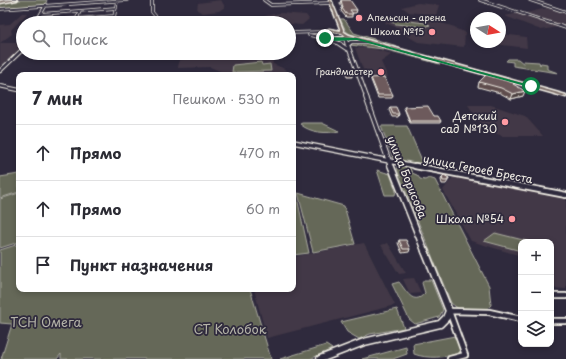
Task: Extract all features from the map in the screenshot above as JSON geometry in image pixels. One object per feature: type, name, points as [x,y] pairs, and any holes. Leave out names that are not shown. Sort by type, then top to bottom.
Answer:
[{"type":"main road","points":[[0,2],[16,0]]},
{"type":"main road","points":[[331,2],[345,38]]},
{"type":"main road","points":[[339,23],[324,32],[321,36],[348,48],[350,42],[369,42]]},
{"type":"main road","points":[[329,30],[566,96]]},
{"type":"main road","name":"улица Борисова","points":[[345,38],[390,160],[449,311]]},
{"type":"main road","points":[[328,39],[357,39]]},
{"type":"main road","points":[[320,359],[376,339],[440,324],[446,318],[449,311]]},
{"type":"street","points":[[0,9],[127,0]]},
{"type":"street","points":[[152,0],[152,12],[155,16]]},
{"type":"street","points":[[264,0],[271,5],[331,2]]},
{"type":"street","points":[[480,0],[566,28]]},
{"type":"street","points":[[530,0],[566,12]]},
{"type":"street","points":[[114,16],[117,1]]},
{"type":"street","points":[[41,14],[46,6]]},
{"type":"street","points":[[41,14],[116,8]]},
{"type":"street","points":[[78,16],[80,11]]},
{"type":"street","points":[[299,33],[324,32]]},
{"type":"street","points":[[299,33],[328,39]]},
{"type":"street","points":[[0,71],[16,56]]},
{"type":"street","points":[[0,86],[16,89]]},
{"type":"street","name":"улица Героев Бреста","points":[[296,143],[566,195]]},
{"type":"street","points":[[554,296],[566,296]]},
{"type":"street","points":[[450,359],[465,355],[449,311],[489,312],[518,318]]},
{"type":"street","points":[[554,321],[566,322]]},
{"type":"shaded area","points":[[221,0],[225,7],[219,11],[203,13],[197,10],[198,3]]},
{"type":"shaded area","points":[[418,3],[439,5],[436,15],[409,12],[402,7]]},
{"type":"shaded area","points":[[547,8],[566,14],[566,27],[526,13]]},
{"type":"shaded area","points":[[22,13],[27,13],[24,16],[19,16]]},
{"type":"shaded area","points":[[280,13],[306,15],[309,19],[302,25],[296,24],[296,16],[265,16]]},
{"type":"shaded area","points":[[519,13],[558,27],[541,30],[506,16]]},
{"type":"shaded area","points":[[187,15],[220,15],[220,16],[185,16]]},
{"type":"shaded area","name":"Школа №15","points":[[390,17],[434,21],[455,27],[456,29],[465,32],[464,47],[418,42],[407,36],[398,28],[385,23]]},
{"type":"shaded area","points":[[16,18],[16,25],[11,30],[12,34],[0,43],[0,25],[10,24]]},
{"type":"shaded area","points":[[506,35],[526,37],[527,48],[506,45]]},
{"type":"shaded area","points":[[0,43],[16,43],[16,52],[0,67]]},
{"type":"shaded area","points":[[355,48],[370,48],[392,54],[381,62],[388,77],[366,77]]},
{"type":"shaded area","points":[[179,60],[272,60],[273,64],[287,70],[285,72],[222,72],[210,67],[178,68]]},
{"type":"shaded area","name":"Детский сад №130","points":[[468,105],[491,105],[525,116],[543,136],[502,136],[483,128]]},
{"type":"shaded area","name":"Школа №54","points":[[454,176],[566,197],[566,289],[554,288],[554,239],[518,239],[518,255],[471,241],[443,190]]},
{"type":"shaded area","points":[[364,243],[395,305],[267,338],[255,292],[296,292],[296,256]]},
{"type":"shaded area","points":[[388,243],[406,273],[399,274],[381,245]]},
{"type":"shaded area","points":[[414,278],[421,293],[410,294],[403,279]]},
{"type":"green space","points":[[20,0],[47,0],[45,5],[0,8],[0,3]]},
{"type":"green space","points":[[340,19],[344,19],[354,33],[397,46],[392,46],[350,34],[346,31]]},
{"type":"green space","points":[[393,19],[430,25],[423,27],[396,24],[391,22]]},
{"type":"green space","points":[[357,42],[375,45],[440,64],[383,49],[350,45]]},
{"type":"green space","points":[[508,59],[518,59],[524,64],[523,61],[539,62],[540,65],[541,63],[547,64],[547,69],[558,73],[513,66],[513,62],[506,61]]},
{"type":"green space","points":[[261,62],[262,65],[270,64],[271,71],[232,72],[233,65]]},
{"type":"green space","points":[[322,123],[339,131],[314,131],[300,124]]},
{"type":"green space","points":[[381,126],[407,126],[424,165],[393,158]]},
{"type":"green space","points":[[399,164],[409,166],[412,173],[417,175],[420,179],[425,180],[429,178],[435,180],[489,286],[491,305],[481,313],[471,314],[461,310],[451,303],[398,172],[397,168]]},
{"type":"green space","points":[[377,170],[390,174],[396,191],[395,195],[385,195]]},
{"type":"green space","points":[[16,174],[16,193],[0,198],[0,177]]},
{"type":"green space","points":[[296,193],[309,253],[296,255]]},
{"type":"green space","points":[[298,193],[344,206],[355,244],[313,252]]},
{"type":"green space","points":[[16,194],[16,243],[0,248],[0,199]]},
{"type":"green space","points":[[495,233],[519,239],[518,250],[484,241]]},
{"type":"green space","points":[[16,245],[16,292],[251,292],[271,359],[61,359],[61,354],[57,359],[1,359],[12,324],[0,323],[0,250]]},
{"type":"green space","points":[[424,280],[431,280],[443,310],[439,317],[415,324],[409,319],[392,284],[399,282],[410,296],[417,298],[421,297],[425,293],[422,283]]},
{"type":"green space","points":[[397,309],[404,328],[370,334],[359,339],[347,332],[341,322]]},
{"type":"green space","points":[[455,336],[461,352],[449,356],[437,357],[425,357],[414,354],[413,344]]},
{"type":"green space","points":[[326,345],[332,349],[310,359],[280,359]]},
{"type":"green space","points":[[406,347],[407,354],[393,359],[362,359]]},
{"type":"building","points":[[341,0],[350,0],[357,10],[350,10],[353,14],[346,14],[342,8]]},
{"type":"building","points":[[346,69],[351,69],[352,73],[348,73]]},
{"type":"building","points":[[486,75],[514,83],[513,84],[525,91],[513,94],[501,88],[479,82]]},
{"type":"building","points":[[384,77],[393,95],[378,95],[371,78]]},
{"type":"building","points":[[428,106],[434,116],[438,116],[441,121],[410,121],[404,107]]},
{"type":"building","points":[[390,107],[396,107],[399,114],[393,114]]},
{"type":"building","points":[[444,175],[449,178],[447,181],[443,181],[442,177]]},
{"type":"building","points":[[399,240],[406,240],[410,249],[403,249]]},
{"type":"place","name":"Апельсин - арена","points":[[359,18]]},
{"type":"place","name":"Школа №15","points":[[432,32]]},
{"type":"place","name":"Грандмастер","points":[[381,72]]},
{"type":"place","name":"Детский сад №130","points":[[505,122]]},
{"type":"place","name":"Школа №54","points":[[512,219]]},
{"type":"route","points":[[325,38],[333,40],[342,40],[345,38],[357,39],[531,86]]},
{"type":"park label","name":"ТСН Омега","points":[[46,322]]},
{"type":"park label","name":"СТ Колобок","points":[[230,329]]}]
